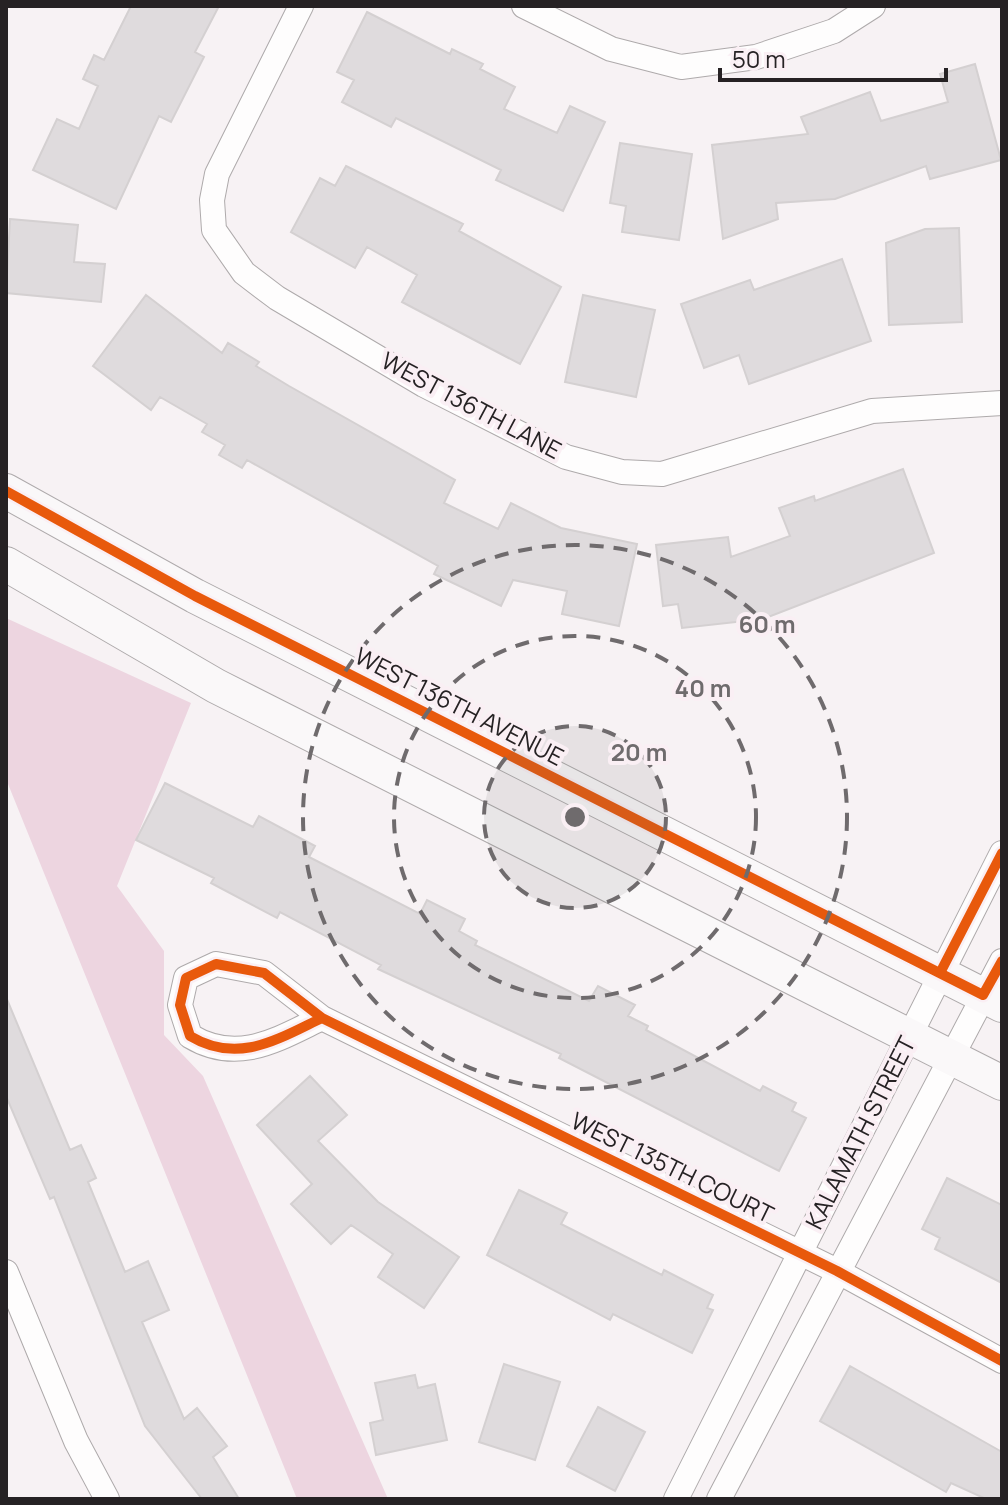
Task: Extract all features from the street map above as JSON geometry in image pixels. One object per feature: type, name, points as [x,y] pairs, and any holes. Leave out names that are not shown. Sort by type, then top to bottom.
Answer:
[{"type":"main road","name":"WEST 136TH AVENUE","points":[[6,491],[181,588],[992,1000]]},
{"type":"main road","points":[[6,564],[216,686],[1002,1083]]},
{"type":"street","name":"WEST 136TH LANE","points":[[301,6],[217,174],[212,200],[214,230],[244,273],[290,306],[424,385],[566,457],[622,472],[662,474],[872,411],[1002,403]]},
{"type":"street","points":[[524,6],[611,49],[681,67],[756,57],[834,31],[873,6]]},
{"type":"street","name":"KALAMATH STREET","points":[[676,1499],[1002,853]]},
{"type":"street","name":"KALAMATH STREET","points":[[719,1499],[949,1056],[992,1000],[1002,961]]},
{"type":"street","name":"WEST 135TH COURT","points":[[322,1018],[259,1049],[207,1046],[190,1036],[180,1005],[186,978],[216,964],[264,973],[322,1018],[837,1271],[1002,1361]]},
{"type":"street","points":[[6,1272],[76,1441],[107,1499]]},
{"type":"shaded area","points":[[6,618],[191,703],[117,886],[164,951],[164,1035],[203,1076],[388,1499],[297,1499],[6,779]]},
{"type":"building","points":[[131,6],[219,6],[195,52],[204,57],[171,122],[159,116],[116,209],[33,170],[57,119],[79,129],[98,86],[83,79],[94,55],[104,60]]},
{"type":"building","points":[[367,12],[450,54],[452,49],[483,64],[480,69],[515,87],[504,109],[557,133],[570,106],[605,122],[563,211],[496,180],[501,170],[396,118],[391,127],[342,102],[354,80],[337,72]]},
{"type":"building","points":[[975,64],[1001,160],[930,179],[926,166],[835,199],[776,203],[778,219],[723,239],[712,145],[808,134],[801,117],[870,92],[881,121],[948,102],[940,74]]},
{"type":"building","points":[[620,143],[692,154],[679,240],[622,232],[626,206],[610,203]]},
{"type":"building","points":[[346,166],[463,224],[459,231],[561,287],[520,364],[402,302],[417,275],[367,247],[355,268],[291,232],[320,178],[335,186]]},
{"type":"building","points":[[10,219],[78,225],[74,262],[105,264],[101,302],[6,293]]},
{"type":"building","points":[[959,228],[962,322],[889,325],[886,243],[925,229]]},
{"type":"building","points":[[842,259],[871,341],[749,384],[739,355],[704,368],[681,304],[750,280],[754,290]]},
{"type":"building","points":[[146,295],[222,353],[228,343],[259,362],[256,366],[289,386],[455,480],[444,503],[498,529],[511,503],[561,528],[637,544],[619,626],[562,614],[567,591],[513,580],[501,606],[434,574],[438,566],[247,460],[242,468],[219,455],[225,445],[202,432],[207,424],[160,397],[151,410],[93,366]]},
{"type":"building","points":[[583,295],[655,310],[636,397],[565,382]]},
{"type":"building","points":[[903,469],[934,553],[763,619],[682,628],[678,604],[663,606],[656,545],[728,537],[731,557],[790,536],[779,508],[814,496],[815,501]]},
{"type":"building","points":[[165,783],[253,827],[259,816],[315,846],[309,857],[420,914],[427,900],[465,919],[459,931],[477,941],[475,945],[589,1001],[598,986],[635,1005],[628,1016],[648,1026],[646,1030],[760,1091],[763,1086],[796,1103],[792,1111],[806,1118],[779,1171],[559,1058],[561,1054],[378,969],[381,965],[280,912],[277,918],[211,883],[214,878],[136,840]]},
{"type":"building","points":[[6,997],[70,1150],[81,1145],[96,1178],[88,1182],[125,1272],[148,1261],[169,1310],[142,1322],[184,1419],[197,1408],[227,1446],[213,1457],[239,1499],[202,1499],[145,1426],[54,1197],[50,1199],[6,1096]]},
{"type":"building","points":[[310,1076],[347,1115],[318,1141],[378,1202],[459,1257],[424,1308],[378,1277],[393,1254],[351,1225],[331,1244],[291,1204],[312,1184],[257,1125]]},
{"type":"building","points":[[947,1178],[1002,1205],[1002,1283],[935,1249],[940,1238],[922,1229]]},
{"type":"building","points":[[519,1190],[567,1213],[561,1224],[662,1275],[664,1270],[713,1295],[707,1308],[713,1310],[692,1353],[613,1314],[610,1320],[487,1255]]},
{"type":"building","points":[[504,1364],[560,1382],[535,1460],[479,1442]]},
{"type":"building","points":[[850,1366],[1002,1452],[1002,1499],[986,1499],[951,1483],[946,1492],[820,1421]]},
{"type":"building","points":[[415,1375],[418,1388],[435,1384],[447,1440],[376,1455],[370,1423],[383,1420],[375,1383]]},
{"type":"building","points":[[598,1407],[645,1432],[615,1491],[567,1466]]},
{"type":"cycle path","points":[[6,491],[195,596],[983,995],[1002,961]]},
{"type":"cycle path","points":[[940,973],[1002,853]]},
{"type":"cycle path","points":[[322,1018],[258,1046],[225,1048],[190,1036],[180,1005],[186,978],[216,964],[264,973],[322,1018],[837,1271],[1002,1361]]}]
